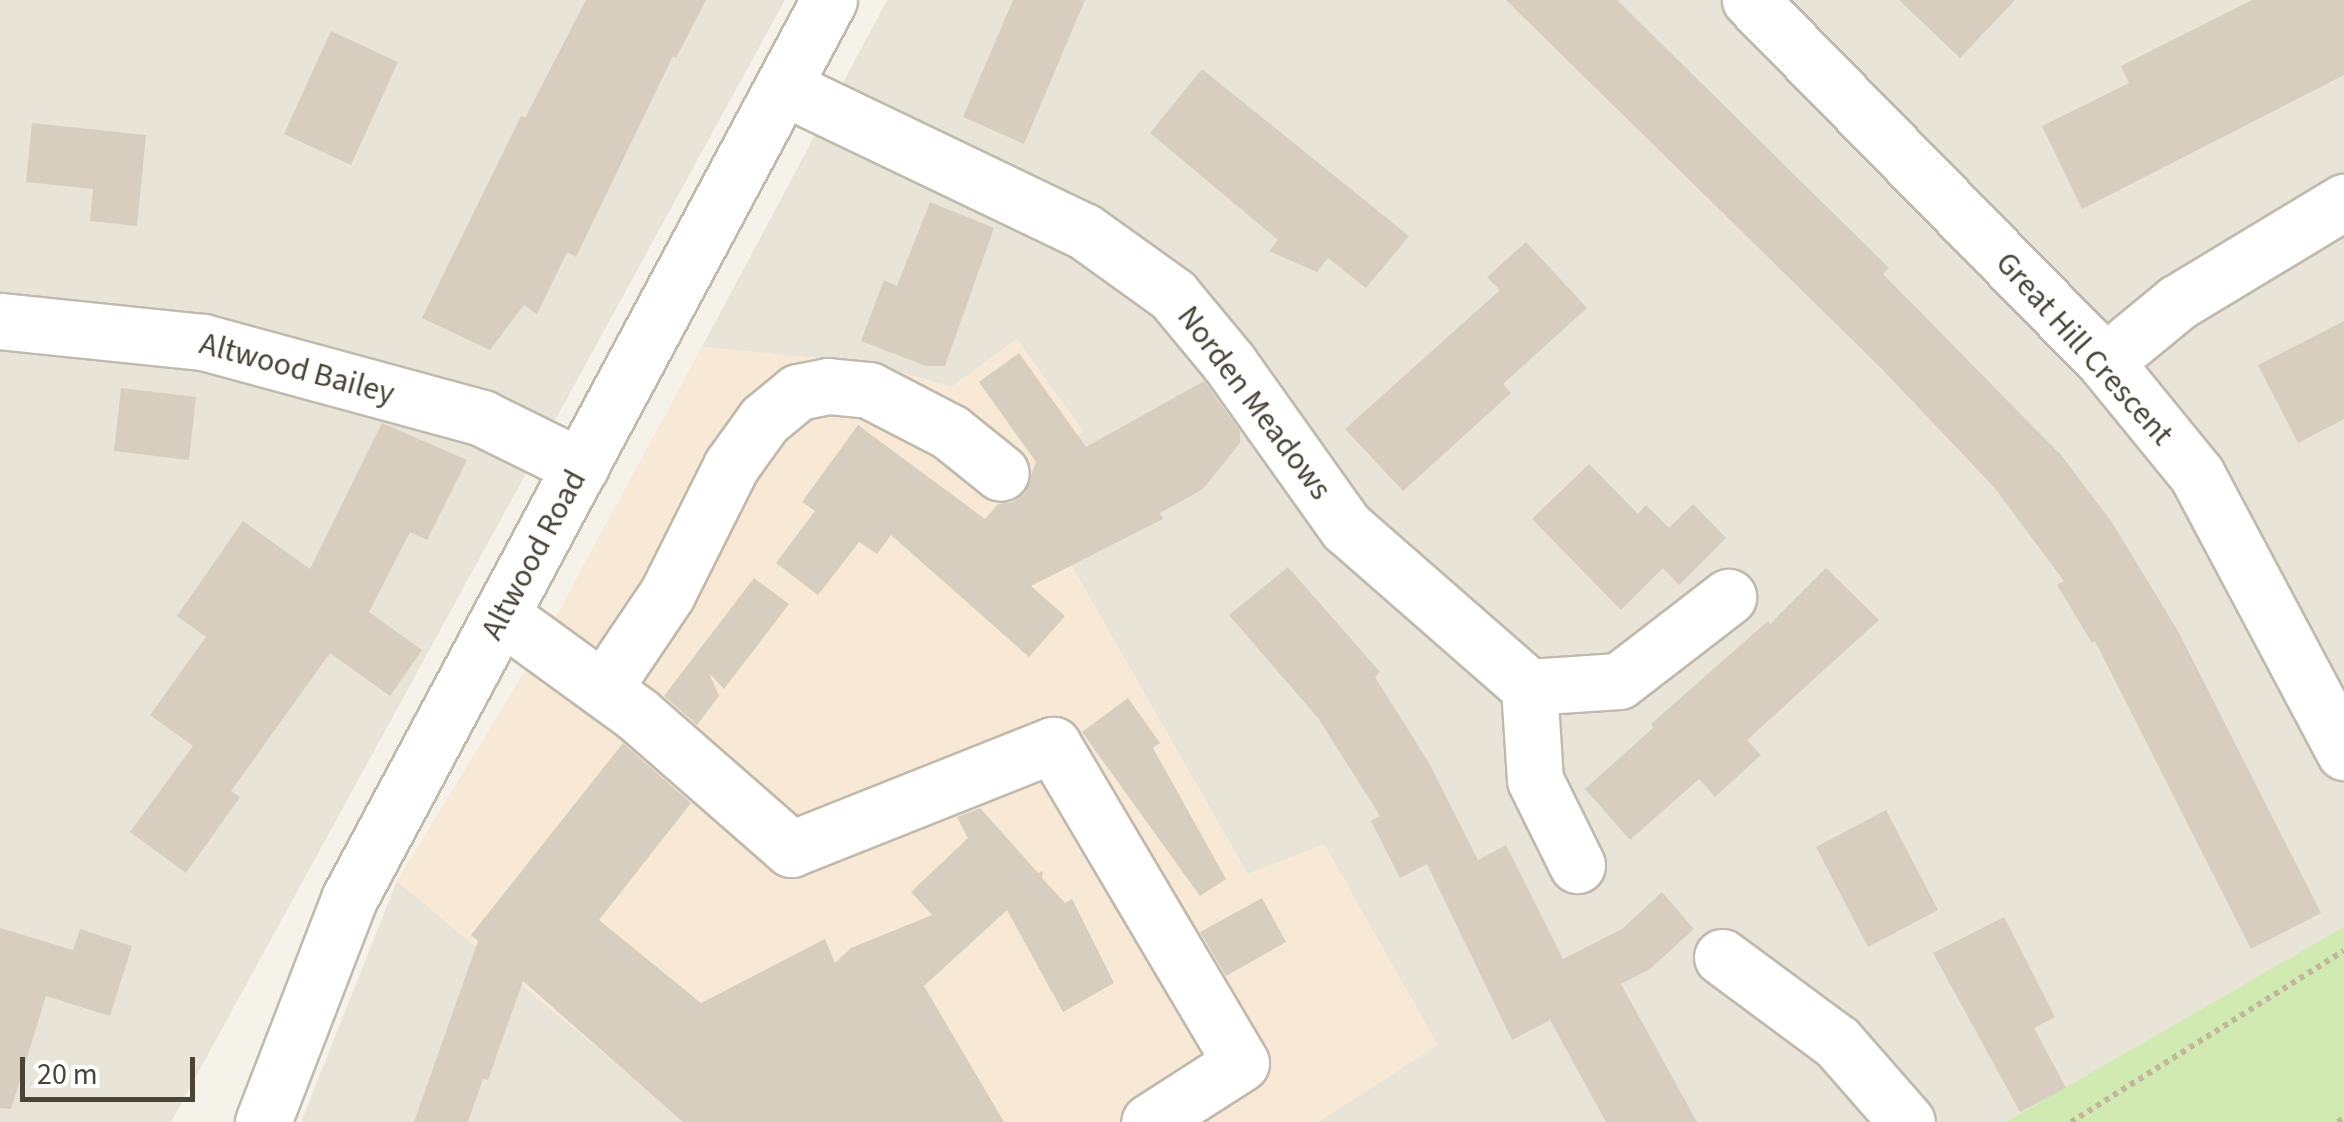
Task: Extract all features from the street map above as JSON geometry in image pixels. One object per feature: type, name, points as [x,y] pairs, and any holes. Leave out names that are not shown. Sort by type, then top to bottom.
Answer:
[{"type":"street","name":"Altwood Road","points":[[264,1122],[349,899],[829,0]]},
{"type":"street","name":"Great Hill Crescent","points":[[1750,0],[2105,362],[2197,475],[2344,752]]},
{"type":"street","name":"Norden Meadows","points":[[783,86],[1084,230],[1173,295],[1230,364],[1346,528],[1529,687]]},
{"type":"street","points":[[2105,362],[2178,302],[2344,202]]},
{"type":"street","name":"Altwood Bailey","points":[[0,321],[203,342],[482,418],[581,467]]},
{"type":"street","points":[[603,689],[667,594],[731,466],[764,420],[798,392],[828,386],[869,390],[950,432],[1002,473]]},
{"type":"street","points":[[1577,866],[1535,780],[1529,687],[1618,681],[1728,597]]},
{"type":"street","points":[[502,616],[603,689],[791,849],[1052,745],[1241,1063],[1149,1122]]},
{"type":"street","points":[[1722,957],[1837,1042],[1907,1122]]},
{"type":"path","points":[[2071,1122],[2344,951]]},
{"type":"path","points":[[2338,1122],[2344,1117]]},
{"type":"shaded area","points":[[0,0],[785,0],[171,1122],[0,1122]]},
{"type":"shaded area","points":[[887,0],[2344,0],[2344,1122],[1318,1122],[1437,1045],[1324,844],[1248,875],[1021,477],[1017,339],[951,387],[870,363],[702,347]]},
{"type":"shaded area","points":[[1017,339],[1084,432],[1021,477],[1247,874],[1324,844],[1438,1045],[1318,1122],[686,1122],[397,881],[536,653],[702,347],[870,363],[951,387]]},
{"type":"shaded area","points":[[397,881],[686,1122],[301,1122]]},
{"type":"green space","points":[[2344,927],[2344,1122],[2006,1122]]},
{"type":"building","points":[[586,0],[706,0],[676,58],[673,56],[576,257],[567,252],[537,314],[524,305],[490,350],[422,318],[521,116],[525,118]]},
{"type":"building","points":[[1013,0],[1085,0],[1024,144],[963,117]]},
{"type":"building","points":[[1506,0],[1617,0],[1889,268],[1883,274],[2061,455],[2111,521],[2178,631],[2321,913],[2251,949],[2095,641],[2092,643],[2057,585],[2064,581],[1994,487],[1880,367]]},
{"type":"building","points":[[1899,0],[2015,0],[1960,58]]},
{"type":"building","points":[[2252,0],[2344,0],[2344,75],[2082,209],[2042,126],[2129,83],[2121,66]]},
{"type":"building","points":[[331,31],[398,62],[351,165],[284,134]]},
{"type":"building","points":[[1202,69],[1409,236],[1366,288],[1328,258],[1317,272],[1269,251],[1278,240],[1150,133]]},
{"type":"building","points":[[32,123],[146,135],[137,226],[90,221],[93,189],[26,182]]},
{"type":"building","points":[[930,202],[994,228],[945,366],[926,366],[861,341],[884,280],[897,286]]},
{"type":"building","points":[[1526,242],[1587,308],[1503,384],[1511,393],[1403,491],[1345,429],[1500,290],[1487,277]]},
{"type":"building","points":[[2344,321],[2344,419],[2298,443],[2258,365]]},
{"type":"building","points":[[1019,353],[1086,447],[1204,381],[1240,431],[1240,443],[1203,489],[1160,513],[1163,519],[1031,586],[1065,616],[1029,657],[891,535],[877,554],[859,542],[818,595],[776,563],[815,511],[802,502],[858,425],[985,519],[998,504],[1013,502],[1025,493],[1036,462],[979,382]]},
{"type":"building","points":[[121,388],[196,397],[189,460],[114,451]]},
{"type":"building","points":[[382,423],[467,460],[427,540],[410,532],[369,612],[422,650],[390,696],[330,653],[231,791],[240,797],[186,873],[130,832],[193,746],[150,715],[206,637],[177,616],[243,521],[310,569]]},
{"type":"building","points":[[1589,464],[1638,514],[1646,505],[1669,528],[1693,504],[1726,538],[1679,585],[1663,568],[1621,610],[1532,519]]},
{"type":"building","points":[[1288,567],[1380,672],[1375,677],[1429,763],[1478,860],[1506,845],[1563,959],[1622,929],[1662,892],[1694,929],[1650,969],[1621,984],[1697,1122],[1606,1122],[1550,1020],[1512,1040],[1427,864],[1400,878],[1371,821],[1380,816],[1318,718],[1229,615]]},
{"type":"building","points":[[1826,568],[1879,620],[1747,740],[1761,755],[1715,797],[1699,779],[1630,840],[1585,789],[1654,727],[1651,724],[1768,621],[1770,624]]},
{"type":"building","points":[[754,578],[789,604],[724,689],[709,673],[719,696],[697,725],[664,696]]},
{"type":"building","points":[[1128,698],[1160,743],[1153,748],[1226,879],[1200,896],[1082,732]]},
{"type":"building","points":[[623,743],[691,803],[599,920],[701,1003],[825,939],[835,963],[851,948],[932,915],[911,892],[968,838],[957,817],[980,808],[1038,873],[1043,871],[1042,878],[1065,903],[1072,899],[1114,983],[1063,1012],[1007,910],[924,986],[1004,1122],[683,1122],[523,981],[488,1080],[483,1079],[468,1122],[414,1122],[478,941],[471,935]]},
{"type":"building","points":[[1886,810],[1938,910],[1868,947],[1816,847]]},
{"type":"building","points":[[1262,898],[1286,942],[1226,976],[1200,932]]},
{"type":"building","points":[[2004,917],[2055,1017],[2034,1028],[2066,1088],[2020,1112],[1933,953]]},
{"type":"building","points":[[0,928],[73,950],[80,929],[132,946],[110,1016],[46,996],[11,1109],[0,1108]]}]
